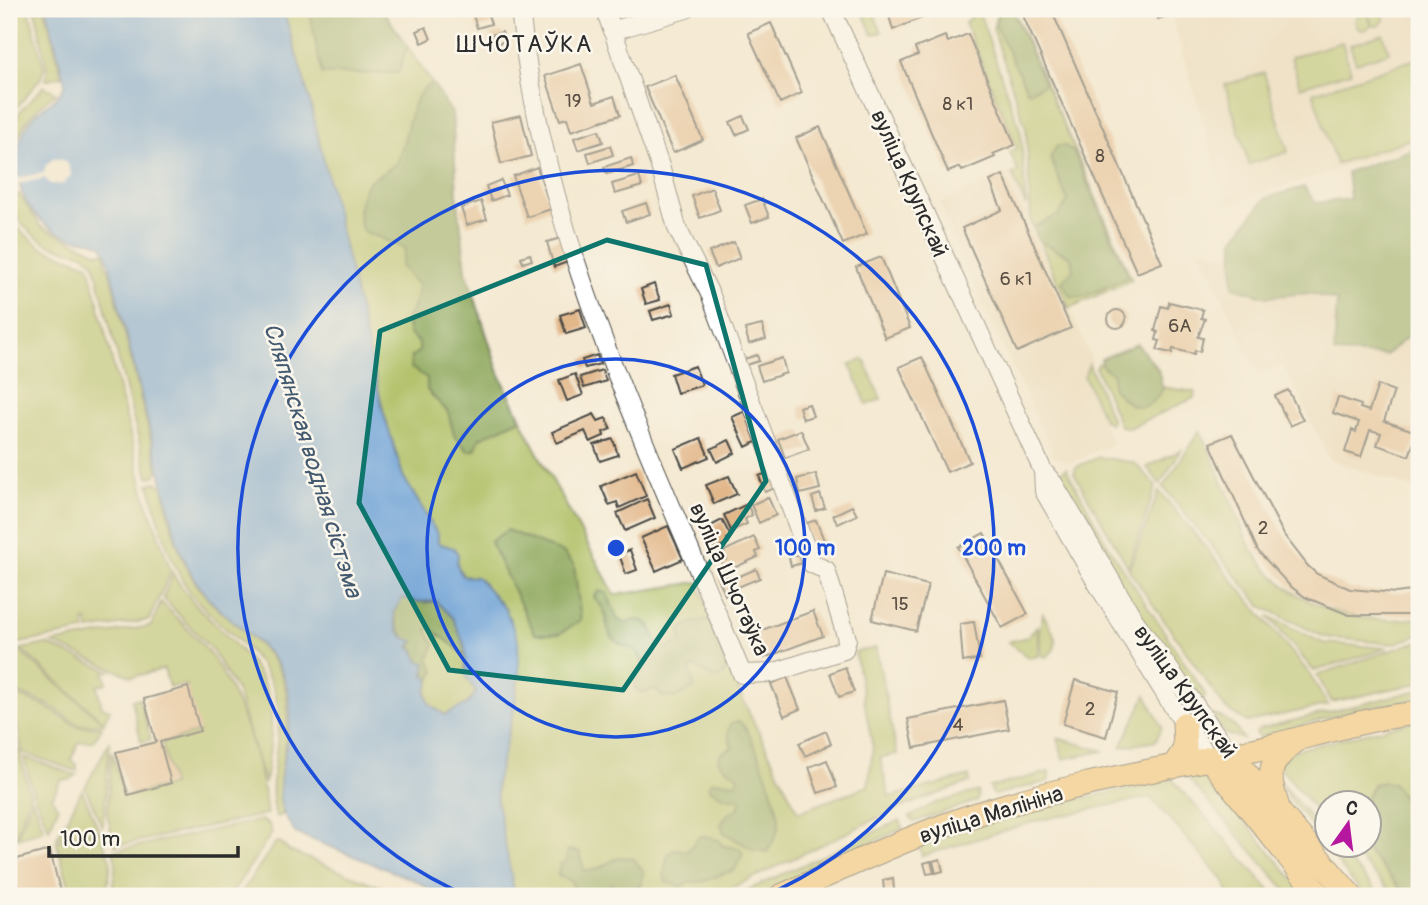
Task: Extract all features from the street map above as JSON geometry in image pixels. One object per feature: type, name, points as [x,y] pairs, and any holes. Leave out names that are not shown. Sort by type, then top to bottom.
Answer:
[{"type":"main road","name":"вуліца Малініна","points":[[781,896],[949,823],[1077,787],[1299,739],[1391,715],[1419,713]]},
{"type":"main road","points":[[1173,766],[1185,749],[1184,724]]},
{"type":"main road","points":[[1280,813],[1270,773],[1283,751],[1299,739]]},
{"type":"main road","name":"вуліца Крупскай","points":[[1219,756],[1280,813],[1344,891]]},
{"type":"main road","name":"вуліца Крупскай","points":[[1219,756],[1320,896]]},
{"type":"street","name":"вуліца Шчотаўка","points":[[520,9],[527,80],[545,155],[590,310],[742,674],[772,673],[844,650],[847,639],[826,570],[812,564],[711,296],[677,228],[660,166],[612,31]]},
{"type":"street","points":[[605,9],[612,31],[686,9]]},
{"type":"street","name":"вуліца Крупскай","points":[[831,9],[1043,471],[1054,484],[1219,756]]},
{"type":"street","name":"вуліца Крупскай","points":[[1043,471],[1044,491],[1184,724],[1219,756]]},
{"type":"highlighted area","points":[[607,240],[706,265],[766,481],[623,690],[449,670],[359,503],[380,331]]},
{"type":"shaded area","points":[[1170,9],[1419,9],[1419,143],[1227,205]]},
{"type":"shaded area","points":[[1009,173],[1092,360],[1082,375],[1113,444],[1070,463],[1054,457],[956,246],[940,203]]},
{"type":"shaded area","points":[[1200,248],[1350,288],[1383,327],[1419,343],[1419,490],[1329,459],[1283,365],[1258,375]]},
{"type":"green space","points":[[9,9],[29,9],[44,68],[41,78],[9,117]]},
{"type":"green space","points":[[35,9],[45,9],[62,76],[46,80],[47,69]]},
{"type":"green space","points":[[283,9],[382,9],[452,113],[457,194],[466,271],[499,373],[534,446],[615,595],[698,582],[740,694],[798,812],[868,786],[873,749],[855,652],[876,648],[897,754],[880,758],[889,797],[969,776],[970,782],[894,810],[715,896],[515,896],[496,784],[514,709],[519,671],[506,610],[479,579],[463,576],[457,564],[458,556],[438,543],[438,535],[403,476],[384,414],[308,94]]},
{"type":"green space","points":[[309,9],[382,9],[407,45],[399,73],[322,74]]},
{"type":"green space","points":[[875,9],[878,15],[875,17],[882,32],[873,35],[863,14]]},
{"type":"green space","points":[[978,9],[1021,133],[1026,206],[1012,174],[1018,172],[1010,152],[1017,148],[965,23]]},
{"type":"green space","points":[[998,9],[1013,9],[1132,280],[1069,308],[1031,221],[1026,129],[993,29]]},
{"type":"green space","points":[[999,9],[1012,9],[1045,84],[1028,92],[995,25]]},
{"type":"green space","points":[[1376,10],[1384,18],[1376,26],[1368,18]]},
{"type":"green space","points":[[1363,14],[1371,22],[1363,30],[1355,22]]},
{"type":"green space","points":[[1383,34],[1389,52],[1356,63],[1350,45]]},
{"type":"green space","points":[[1342,42],[1351,72],[1300,87],[1291,57]]},
{"type":"green space","points":[[1419,58],[1419,136],[1336,164],[1313,93]]},
{"type":"green space","points":[[1264,73],[1288,152],[1249,164],[1225,85]]},
{"type":"green space","points":[[433,84],[452,113],[457,194],[466,271],[499,373],[521,419],[480,438],[475,450],[468,451],[454,435],[448,412],[427,390],[427,378],[411,368],[411,357],[419,351],[419,343],[408,333],[407,317],[412,311],[419,286],[401,267],[405,248],[363,231],[360,219],[364,190],[371,180],[397,161],[413,106],[424,89]]},
{"type":"green space","points":[[44,86],[56,93],[30,116],[24,125],[13,157],[13,169],[9,170],[9,129],[21,110]]},
{"type":"green space","points":[[1057,146],[1065,146],[1073,151],[1129,277],[1083,297],[1070,296],[1062,282],[1073,270],[1071,257],[1040,242],[1033,227],[1059,215],[1068,201],[1050,158]]},
{"type":"green space","points":[[1419,147],[1419,327],[1386,355],[1334,353],[1337,301],[1309,293],[1267,297],[1233,287],[1234,239],[1265,198],[1304,187],[1316,203],[1350,199],[1347,172]]},
{"type":"green space","points":[[19,194],[41,227],[99,253],[105,252],[106,267],[109,268],[158,470],[155,476],[148,477],[94,263],[83,254],[43,242],[29,231],[17,218],[9,203],[9,197]]},
{"type":"green space","points":[[9,217],[42,248],[89,265],[146,500],[171,571],[149,620],[89,630],[87,620],[84,621],[85,631],[9,645]]},
{"type":"green space","points":[[1137,344],[1158,369],[1163,389],[1150,404],[1138,407],[1125,401],[1112,387],[1113,374],[1102,366],[1101,359]]},
{"type":"green space","points":[[1132,348],[1161,387],[1195,392],[1194,398],[1129,428],[1120,426],[1096,368],[1098,364]]},
{"type":"green space","points":[[864,359],[881,399],[867,405],[850,365]]},
{"type":"green space","points":[[1089,364],[1112,421],[1109,423],[1104,420],[1084,376]]},
{"type":"green space","points":[[1200,430],[1251,548],[1283,585],[1324,608],[1347,615],[1395,620],[1419,618],[1419,635],[1393,644],[1324,637],[1261,606],[1163,487]]},
{"type":"green space","points":[[1181,450],[1160,484],[1147,467]]},
{"type":"green space","points":[[1099,457],[1135,463],[1156,486],[1128,567],[1074,473],[1076,467]]},
{"type":"green space","points":[[1066,468],[1110,549],[1205,694],[1204,700],[1198,705],[1148,631],[1057,476]]},
{"type":"green space","points":[[156,482],[163,487],[178,547],[199,588],[218,609],[260,645],[277,666],[282,677],[288,712],[280,798],[283,815],[276,817],[273,801],[279,721],[274,690],[258,661],[198,602],[181,577],[164,538],[149,484]]},
{"type":"green space","points":[[1159,491],[1309,673],[1328,705],[1247,722],[1225,708],[1129,570]]},
{"type":"green space","points":[[507,530],[564,553],[574,565],[581,620],[559,634],[535,634],[490,542]]},
{"type":"green space","points":[[173,573],[195,604],[250,662],[267,692],[271,738],[265,784],[236,690],[212,650],[163,598]]},
{"type":"green space","points":[[599,591],[607,593],[618,620],[625,623],[636,620],[645,622],[651,628],[655,639],[668,648],[681,641],[680,630],[693,622],[709,619],[727,664],[723,676],[714,679],[694,666],[690,669],[695,688],[674,698],[661,696],[656,689],[642,693],[635,689],[635,677],[644,670],[642,661],[635,651],[617,642],[610,634],[604,611],[594,597]]},
{"type":"green space","points":[[402,598],[426,603],[436,601],[448,611],[461,632],[465,656],[430,627],[427,630],[435,644],[429,659],[435,671],[430,680],[396,623],[394,611]]},
{"type":"green space","points":[[161,602],[209,653],[230,688],[254,752],[267,814],[115,846],[107,814],[112,751],[124,796],[172,785],[162,743],[199,732],[187,685],[169,687],[164,669],[132,677],[52,643],[151,626]]},
{"type":"green space","points":[[397,603],[465,646],[466,676],[476,693],[467,704],[445,715],[429,704],[426,692],[430,681]]},
{"type":"green space","points":[[1043,614],[1056,642],[1052,652],[1046,657],[1042,656],[1039,632]]},
{"type":"green space","points":[[1268,616],[1323,643],[1388,648],[1314,671]]},
{"type":"green space","points":[[1037,626],[1039,656],[1029,658],[1008,642],[1027,637]]},
{"type":"green space","points":[[1419,641],[1419,683],[1332,702],[1317,675]]},
{"type":"green space","points":[[46,644],[110,671],[104,672],[107,683],[97,686],[102,707],[110,710],[104,722],[21,649]]},
{"type":"green space","points":[[18,650],[104,723],[79,725],[47,704],[9,689],[9,652]]},
{"type":"green space","points":[[1419,690],[1419,699],[1359,709],[1259,737],[1256,733],[1259,729]]},
{"type":"green space","points":[[9,692],[45,706],[78,727],[102,727],[94,741],[79,742],[71,760],[77,765],[77,771],[23,753]]},
{"type":"green space","points":[[1146,695],[1162,727],[1156,741],[1121,747]]},
{"type":"green space","points":[[139,698],[151,739],[141,742],[132,700]]},
{"type":"green space","points":[[1212,715],[1230,723],[1243,739],[1225,734]]},
{"type":"green space","points":[[1419,720],[1419,801],[1374,783],[1370,790],[1312,790],[1312,806],[1278,765],[1292,751]]},
{"type":"green space","points":[[739,721],[757,752],[778,814],[778,830],[767,852],[754,850],[724,833],[721,824],[728,814],[738,809],[741,799],[724,797],[709,789],[711,781],[737,783],[739,776],[721,765],[718,758],[722,752],[732,748],[728,733],[731,723]]},
{"type":"green space","points":[[1058,738],[1104,751],[1063,759]]},
{"type":"green space","points":[[110,741],[103,825],[102,826],[85,787]]},
{"type":"green space","points":[[17,743],[30,795],[15,838],[9,840],[9,754]]},
{"type":"green space","points":[[24,757],[76,775],[69,780],[61,780],[52,798],[58,808],[49,829],[33,793]]},
{"type":"green space","points":[[1049,772],[1049,781],[995,795],[990,787]]},
{"type":"green space","points":[[1198,774],[1214,784],[1307,896],[1291,896],[1186,776]]},
{"type":"green space","points":[[1277,778],[1312,819],[1312,828],[1290,799]]},
{"type":"green space","points":[[1172,779],[1275,896],[1229,896],[1225,882],[1150,797],[1036,821],[922,856],[919,845],[925,841],[1024,811]]},
{"type":"green space","points":[[1393,783],[1402,796],[1419,801],[1419,896],[1407,896],[1375,860],[1382,860],[1382,790],[1371,790],[1374,784]]},
{"type":"green space","points":[[82,790],[99,830],[57,838]]},
{"type":"green space","points":[[978,791],[977,801],[914,822],[910,817],[933,804]]},
{"type":"green space","points":[[32,799],[44,830],[17,838]]},
{"type":"green space","points":[[261,820],[269,824],[272,833],[230,896],[111,896],[116,863],[113,851]]},
{"type":"green space","points":[[900,820],[903,828],[760,896],[735,896]]},
{"type":"green space","points":[[100,832],[111,863],[106,896],[72,896],[56,841]]},
{"type":"green space","points":[[699,837],[719,840],[723,846],[739,848],[743,854],[734,871],[701,882],[689,882],[681,887],[666,882],[664,874],[668,854],[675,849],[688,851]]},
{"type":"green space","points":[[280,842],[289,851],[404,896],[239,896],[275,843]]},
{"type":"green space","points":[[568,850],[580,852],[584,871],[597,869],[619,858],[632,858],[643,870],[642,885],[627,891],[610,884],[598,894],[574,891],[572,881],[558,876],[560,864],[566,862]]},
{"type":"green space","points":[[1337,860],[1348,860],[1381,896],[1365,896]]},
{"type":"green space","points":[[1360,860],[1375,860],[1407,896],[1395,896]]},
{"type":"water","name":"Сляпянская водная сістэма","points":[[47,9],[283,9],[308,94],[384,414],[403,476],[438,535],[438,543],[454,548],[458,554],[457,564],[462,576],[477,577],[506,610],[518,640],[519,671],[514,709],[496,784],[515,896],[442,896],[414,880],[295,833],[288,821],[280,799],[290,710],[284,677],[270,654],[202,590],[178,545],[106,251],[96,243],[69,237],[47,226],[30,208],[21,190],[17,156],[23,134],[36,114],[60,93],[65,83]],"holes":[[[402,598],[415,602],[436,601],[453,618],[465,646],[466,676],[476,693],[467,704],[445,715],[429,704],[426,692],[430,680],[424,675],[426,663],[418,661],[415,650],[409,647],[414,641],[404,637],[396,626],[394,611]]]},
{"type":"pier","points":[[53,159],[63,160],[69,166],[71,175],[63,184],[50,184],[45,178],[16,184],[14,179],[44,173],[46,165]]},
{"type":"building","points":[[486,9],[491,24],[477,28],[472,12]]},
{"type":"building","points":[[887,9],[943,9],[893,30]]},
{"type":"building","points":[[1020,9],[1051,9],[1162,263],[1137,273]]},
{"type":"building","points":[[1155,9],[1170,9],[1171,15],[1158,19]]},
{"type":"building","points":[[771,23],[802,93],[780,103],[748,33]]},
{"type":"building","points":[[426,27],[431,39],[422,43],[417,31]]},
{"type":"building","points":[[502,32],[505,41],[494,45],[491,35]]},
{"type":"building","points":[[968,34],[1015,145],[962,171],[960,167],[948,172],[901,62],[918,55],[915,48],[945,36],[948,42]]},
{"type":"building","points":[[581,64],[594,103],[614,96],[620,115],[571,131],[567,118],[560,120],[545,76]]},
{"type":"building","points":[[675,75],[703,140],[673,153],[645,87]]},
{"type":"building","points":[[521,115],[531,156],[501,164],[491,122]]},
{"type":"building","points":[[743,116],[749,129],[736,135],[730,122]]},
{"type":"building","points":[[820,127],[867,234],[843,244],[796,138]]},
{"type":"building","points":[[599,130],[603,142],[578,150],[574,138]]},
{"type":"building","points":[[610,146],[613,155],[590,163],[587,153]]},
{"type":"building","points":[[631,158],[633,166],[607,174],[604,167]]},
{"type":"building","points":[[537,167],[551,209],[527,217],[513,176]]},
{"type":"building","points":[[1003,175],[1071,328],[1017,352],[962,228],[1002,210],[990,181]]},
{"type":"building","points":[[639,176],[642,186],[615,194],[612,184]]},
{"type":"building","points":[[501,180],[507,195],[491,201],[486,186]]},
{"type":"building","points":[[712,188],[720,210],[700,218],[692,196]]},
{"type":"building","points":[[762,199],[769,217],[752,223],[745,205]]},
{"type":"building","points":[[481,201],[487,219],[467,225],[461,208]]},
{"type":"building","points":[[646,203],[650,214],[626,222],[622,211]]},
{"type":"building","points":[[561,238],[568,262],[554,267],[547,242]]},
{"type":"building","points":[[734,242],[740,258],[716,268],[709,252]]},
{"type":"building","points":[[530,254],[532,260],[523,263],[521,257]]},
{"type":"building","points":[[881,257],[910,328],[885,338],[856,267]]},
{"type":"building","points":[[654,284],[660,300],[646,304],[641,289]]},
{"type":"building","points":[[1169,302],[1203,310],[1201,318],[1205,319],[1198,337],[1203,338],[1200,352],[1195,350],[1194,354],[1173,349],[1172,353],[1157,350],[1160,341],[1156,340],[1158,332],[1155,331],[1161,306],[1168,308]]},
{"type":"building","points":[[671,304],[674,314],[653,320],[650,311]]},
{"type":"building","points":[[580,309],[586,328],[566,334],[560,315]]},
{"type":"building","points":[[1117,310],[1123,313],[1126,319],[1123,325],[1117,328],[1111,325],[1108,319],[1111,313]]},
{"type":"building","points":[[762,325],[766,339],[749,344],[745,329]]},
{"type":"building","points":[[597,355],[600,364],[585,368],[582,360]]},
{"type":"building","points":[[757,355],[759,361],[746,365],[744,359]]},
{"type":"building","points":[[922,357],[970,462],[947,472],[899,367]]},
{"type":"building","points":[[782,358],[786,373],[762,381],[757,366]]},
{"type":"building","points":[[695,366],[702,385],[677,393],[671,374]]},
{"type":"building","points":[[602,370],[606,381],[584,388],[580,377]]},
{"type":"building","points":[[575,374],[583,395],[567,401],[559,380]]},
{"type":"building","points":[[1378,385],[1394,391],[1384,421],[1417,432],[1419,427],[1419,444],[1414,442],[1409,456],[1377,445],[1381,433],[1370,430],[1361,457],[1345,452],[1352,430],[1356,432],[1359,422],[1333,413],[1338,397],[1361,405],[1360,408],[1369,411]]},
{"type":"building","points":[[1288,390],[1303,420],[1290,426],[1275,396]]},
{"type":"building","points":[[809,404],[813,416],[803,419],[799,407]]},
{"type":"building","points":[[748,410],[762,439],[746,447],[732,417]]},
{"type":"building","points":[[594,414],[598,421],[606,418],[611,429],[603,432],[604,436],[590,442],[585,431],[557,443],[552,432]]},
{"type":"building","points":[[801,430],[809,449],[785,458],[778,439]]},
{"type":"building","points":[[1232,434],[1284,535],[1308,566],[1317,574],[1350,589],[1396,593],[1419,590],[1419,615],[1349,615],[1305,597],[1290,586],[1258,551],[1210,443]]},
{"type":"building","points":[[701,438],[709,457],[683,468],[675,449]]},
{"type":"building","points":[[613,439],[618,455],[600,461],[594,445]]},
{"type":"building","points":[[729,440],[735,453],[717,462],[711,449]]},
{"type":"building","points":[[636,471],[646,496],[619,508],[617,502],[609,505],[601,486]]},
{"type":"building","points":[[772,471],[778,487],[765,492],[759,476]]},
{"type":"building","points":[[816,474],[820,489],[800,494],[797,479]]},
{"type":"building","points":[[729,476],[737,494],[714,504],[706,485]]},
{"type":"building","points":[[820,494],[825,508],[816,511],[812,497]]},
{"type":"building","points":[[768,497],[776,515],[759,523],[751,505]]},
{"type":"building","points":[[647,499],[655,518],[625,531],[617,513]]},
{"type":"building","points":[[747,504],[752,515],[745,519],[747,524],[731,531],[724,515]]},
{"type":"building","points":[[852,506],[857,515],[838,524],[833,515]]},
{"type":"building","points":[[722,520],[731,537],[727,539],[729,543],[715,549],[705,529]]},
{"type":"building","points":[[816,520],[827,548],[815,552],[804,524]]},
{"type":"building","points":[[668,526],[683,559],[656,571],[641,538]]},
{"type":"building","points":[[984,533],[1028,614],[1002,628],[958,547]]},
{"type":"building","points":[[754,537],[760,550],[756,552],[758,557],[725,572],[721,562],[727,559],[724,551]]},
{"type":"building","points":[[630,550],[637,570],[626,574],[619,554]]},
{"type":"building","points":[[805,553],[807,562],[791,566],[789,557]]},
{"type":"building","points":[[756,569],[760,578],[733,589],[730,580]]},
{"type":"building","points":[[726,574],[733,592],[725,595],[718,577]]},
{"type":"building","points":[[883,574],[928,585],[916,631],[872,620]]},
{"type":"building","points":[[813,611],[823,636],[764,658],[754,633]]},
{"type":"building","points":[[974,622],[980,659],[963,662],[960,624]]},
{"type":"building","points":[[845,667],[854,692],[839,697],[830,673]]},
{"type":"building","points":[[787,677],[800,709],[784,716],[771,684]]},
{"type":"building","points":[[1075,680],[1118,692],[1106,737],[1063,724]]},
{"type":"building","points":[[188,687],[200,731],[160,742],[171,783],[128,795],[116,752],[156,742],[144,699]]},
{"type":"building","points":[[1003,700],[1009,729],[914,748],[908,719]]},
{"type":"building","points":[[826,731],[831,744],[805,756],[799,743]]},
{"type":"building","points":[[827,760],[837,787],[818,793],[809,767]]},
{"type":"building","points":[[50,850],[61,895],[15,896],[9,861]]},
{"type":"building","points":[[940,859],[943,871],[936,873],[933,861]]},
{"type":"building","points":[[931,861],[934,873],[927,874],[924,863]]},
{"type":"building","points":[[893,878],[894,890],[884,891],[883,880]]},
{"type":"district","name":"ШЧОТАЎКА","points":[[525,44]]}]
